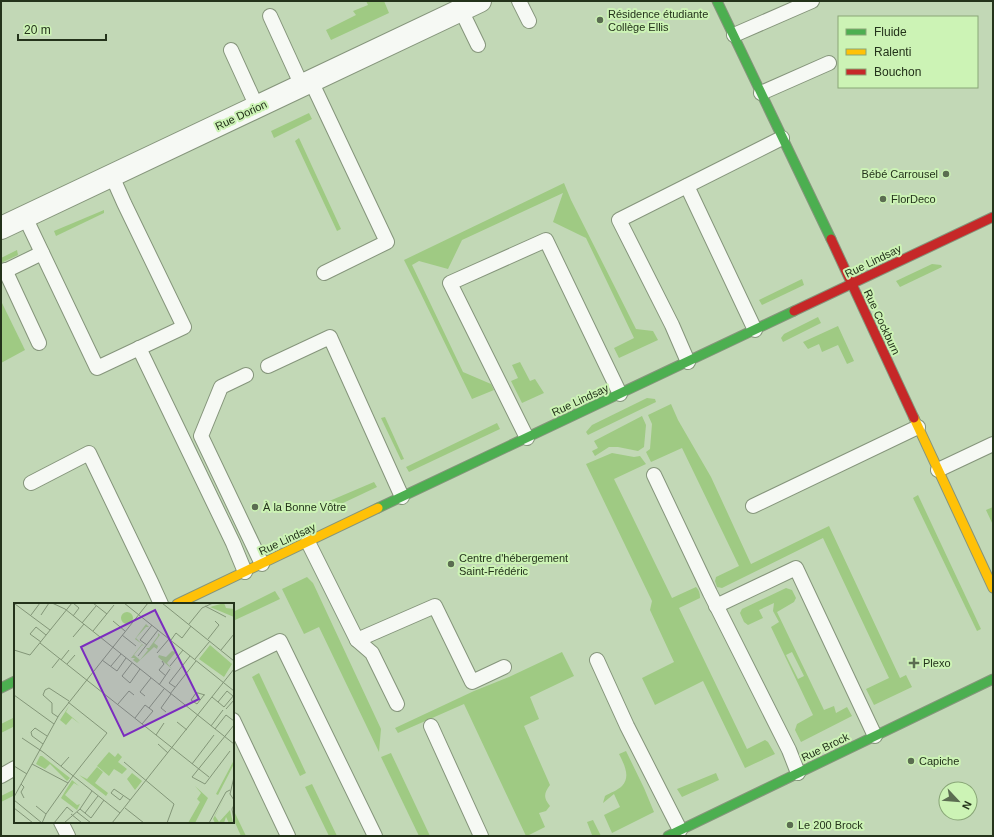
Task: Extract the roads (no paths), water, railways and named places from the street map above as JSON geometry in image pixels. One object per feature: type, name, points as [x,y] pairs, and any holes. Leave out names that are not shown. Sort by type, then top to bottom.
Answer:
[{"type":"street","name":"Rue Cockburn","points":[[717,1],[852,284],[993,588]]},
{"type":"street","name":"Rue Dorion","points":[[1,228],[471,6]]},
{"type":"street","name":"Rue Lindsay","points":[[179,603],[993,217]]},
{"type":"street","name":"Rue Brock","points":[[674,833],[993,679]]},
{"type":"street","points":[[1,688],[14,682]]},
{"type":"lane","points":[[520,1],[529,21]]},
{"type":"lane","points":[[734,35],[812,1]]},
{"type":"lane","points":[[471,6],[478,45]]},
{"type":"lane","points":[[270,16],[307,83],[387,242],[324,273]]},
{"type":"lane","points":[[231,50],[257,107]]},
{"type":"lane","points":[[761,93],[829,63]]},
{"type":"lane","points":[[688,362],[672,325],[619,220],[782,138]]},
{"type":"lane","points":[[24,217],[97,368],[184,327],[112,176]]},
{"type":"lane","points":[[687,186],[755,330]]},
{"type":"lane","points":[[527,438],[450,283],[546,240],[620,394]]},
{"type":"lane","points":[[39,343],[3,272],[42,252]]},
{"type":"lane","points":[[268,366],[330,337],[402,497]]},
{"type":"lane","points":[[139,348],[233,543],[245,572]]},
{"type":"lane","points":[[246,375],[221,387],[200,436],[262,564]]},
{"type":"lane","points":[[753,506],[918,427]]},
{"type":"lane","points":[[938,470],[993,444]]},
{"type":"lane","points":[[31,483],[89,453],[161,603]]},
{"type":"lane","points":[[654,475],[716,606],[786,744],[798,773]]},
{"type":"lane","points":[[308,542],[357,640],[372,653],[397,704]]},
{"type":"lane","points":[[716,606],[796,568],[875,736]]},
{"type":"lane","points":[[357,640],[435,606],[472,682],[504,667]]},
{"type":"lane","points":[[234,664],[280,641],[375,836]]},
{"type":"lane","points":[[598,660],[674,833]]},
{"type":"lane","points":[[234,722],[288,836]]},
{"type":"lane","points":[[431,726],[481,836]]},
{"type":"lane","points":[[1,776],[14,769]]},
{"type":"lane","points":[[62,823],[68,836]]},
{"type":"place","name":"Résidence étudiante Collège Ellis","points":[[600,20]]},
{"type":"place","name":"Bébé Carrousel","points":[[946,174]]},
{"type":"place","name":"FlorDeco","points":[[883,199]]},
{"type":"place","name":"À la Bonne Vôtre","points":[[255,507]]},
{"type":"place","name":"Centre d'hébergement Saint-Frédéric","points":[[451,564]]},
{"type":"place","name":"Plexo","points":[[914,663]]},
{"type":"place","name":"Capiche","points":[[911,761]]},
{"type":"place","name":"Le 200 Brock","points":[[790,825]]}]
